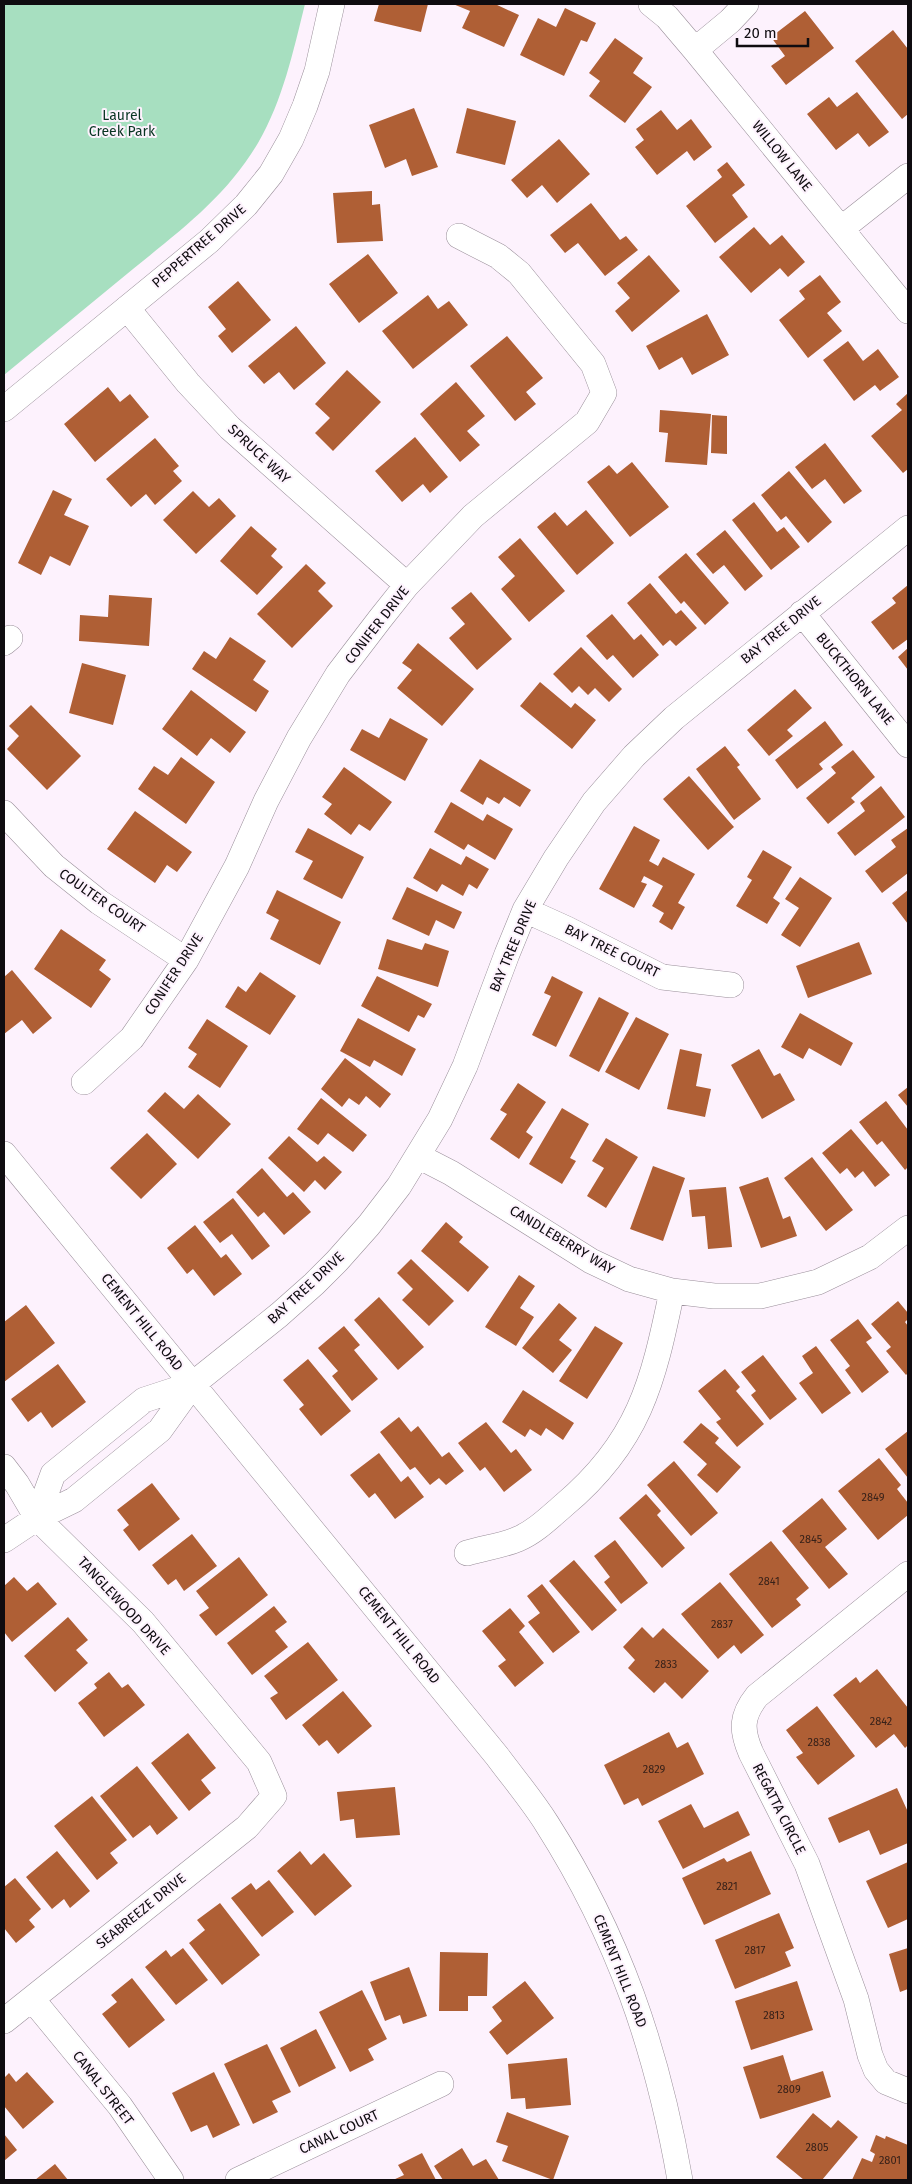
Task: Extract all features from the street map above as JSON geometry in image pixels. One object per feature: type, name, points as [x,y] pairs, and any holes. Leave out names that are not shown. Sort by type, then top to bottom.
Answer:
[{"type":"street","name":"PEPPERTREE DRIVE","points":[[4,409],[210,241],[246,205],[270,174],[291,140],[317,71],[332,4]]},
{"type":"street","name":"WILLOW LANE","points":[[651,4],[667,18],[695,50],[908,311]]},
{"type":"street","points":[[695,50],[730,21],[746,4]]},
{"type":"street","points":[[841,229],[908,176]]},
{"type":"street","name":"CONIFER DRIVE","points":[[84,1082],[132,1038],[186,960],[237,866],[266,801],[298,738],[338,674],[407,585],[473,516],[587,422],[604,392],[593,364],[519,273],[498,256],[459,236]]},
{"type":"street","name":"SPRUCE WAY","points":[[127,308],[188,383],[230,428],[407,585]]},
{"type":"street","name":"BAY TREE DRIVE","points":[[4,1540],[37,1518],[74,1500],[160,1430],[193,1384],[314,1284],[369,1225],[399,1186],[440,1119],[466,1066],[525,910],[556,858],[594,802],[634,756],[674,718],[908,528]]},
{"type":"street","name":"BUCKTHORN LANE","points":[[802,613],[908,745]]},
{"type":"street","name":"COULTER COURT","points":[[4,813],[54,866],[99,902],[186,960]]},
{"type":"street","name":"BAY TREE COURT","points":[[525,910],[662,977],[731,985]]},
{"type":"street","name":"CEMENT HILL ROAD","points":[[4,1154],[497,1756],[546,1823],[602,1922],[643,2022],[669,2120],[680,2180]]},
{"type":"street","name":"CANDLEBERRY WAY","points":[[418,1156],[451,1173],[591,1261],[629,1279],[672,1291],[714,1296],[760,1296],[818,1282],[870,1257],[908,1228]]},
{"type":"street","points":[[467,1553],[518,1539],[545,1521],[580,1492],[608,1462],[632,1426],[651,1381],[672,1291]]},
{"type":"street","name":"BAY TREE DRIVE","points":[[37,1518],[53,1474],[144,1400],[193,1384]]},
{"type":"street","name":"TANGLEWOOD DRIVE","points":[[4,1467],[17,1484],[37,1518],[143,1622],[259,1762],[274,1796]]},
{"type":"street","name":"REGATTA CIRCLE","points":[[908,1574],[757,1696],[748,1707],[744,1721],[744,1738],[807,1864],[856,1999],[870,2055],[876,2070],[886,2082],[908,2091]]},
{"type":"street","name":"SEABREEZE DRIVE","points":[[4,2021],[247,1827],[274,1796]]},
{"type":"street","name":"CANAL STREET","points":[[32,1998],[120,2106],[171,2180]]},
{"type":"street","name":"CANAL COURT","points":[[238,2180],[441,2084]]},
{"type":"green space","name":"Laurel Creek Park","points":[[4,4],[305,4],[281,93],[267,127],[246,162],[232,180],[202,212],[4,375]]},
{"type":"building","points":[[379,4],[428,4],[421,32],[374,21]]},
{"type":"building","points":[[453,4],[495,4],[519,15],[504,47],[462,28],[470,11]]},
{"type":"building","points":[[565,8],[596,23],[587,42],[581,40],[564,76],[520,55],[538,18],[556,27]]},
{"type":"building","points":[[805,11],[834,48],[786,85],[771,66],[785,56],[771,37]]},
{"type":"building","points":[[893,30],[908,49],[908,114],[902,119],[855,61]]},
{"type":"building","points":[[615,38],[643,58],[633,73],[652,87],[625,123],[589,96],[600,81],[589,73]]},
{"type":"building","points":[[857,92],[889,132],[869,147],[858,133],[836,150],[807,114],[829,97],[837,107]]},
{"type":"building","points":[[414,108],[438,167],[412,176],[406,159],[385,168],[369,125]]},
{"type":"building","points":[[467,108],[516,121],[505,165],[456,153]]},
{"type":"building","points":[[661,110],[677,130],[691,119],[712,147],[694,161],[687,151],[657,175],[635,147],[644,140],[636,129]]},
{"type":"building","points":[[559,139],[590,174],[557,203],[542,185],[527,198],[511,180]]},
{"type":"building","points":[[727,162],[745,185],[732,195],[748,217],[715,243],[686,206],[722,177],[717,170]]},
{"type":"building","points":[[372,191],[372,205],[380,204],[383,241],[337,243],[333,193]]},
{"type":"building","points":[[591,203],[620,240],[626,236],[638,250],[605,276],[578,243],[565,253],[550,235]]},
{"type":"building","points":[[754,227],[770,245],[782,235],[805,262],[788,277],[780,268],[751,293],[719,257]]},
{"type":"building","points":[[368,254],[398,293],[359,323],[329,284]]},
{"type":"building","points":[[649,255],[680,291],[632,332],[615,311],[630,298],[617,283]]},
{"type":"building","points":[[820,275],[841,302],[827,313],[842,331],[808,358],[779,320],[805,299],[799,291]]},
{"type":"building","points":[[238,281],[271,320],[232,353],[218,336],[226,329],[208,307]]},
{"type":"building","points":[[428,295],[438,309],[449,301],[468,325],[413,369],[382,331]]},
{"type":"building","points":[[707,314],[729,355],[692,375],[682,357],[659,370],[646,346]]},
{"type":"building","points":[[296,326],[326,363],[294,390],[279,372],[264,384],[248,366]]},
{"type":"building","points":[[507,336],[543,378],[526,392],[536,404],[515,421],[470,366]]},
{"type":"building","points":[[848,341],[863,361],[878,349],[899,377],[880,391],[875,385],[854,401],[823,360]]},
{"type":"building","points":[[347,370],[381,402],[333,451],[315,433],[330,418],[315,404]]},
{"type":"building","points":[[456,382],[485,416],[467,431],[480,445],[460,462],[420,414]]},
{"type":"building","points":[[108,387],[120,402],[130,394],[149,417],[95,462],[64,424]]},
{"type":"building","points":[[908,393],[908,469],[903,473],[871,436],[902,410],[896,404]]},
{"type":"building","points":[[660,410],[711,414],[707,465],[665,462],[668,433],[659,432]]},
{"type":"building","points":[[712,415],[727,416],[727,454],[711,453]]},
{"type":"building","points":[[415,437],[448,477],[430,493],[423,484],[402,502],[375,471]]},
{"type":"building","points":[[155,438],[179,466],[173,471],[182,481],[155,505],[146,494],[131,507],[106,479]]},
{"type":"building","points":[[825,443],[862,491],[844,504],[825,479],[812,489],[795,467]]},
{"type":"building","points":[[632,462],[669,507],[630,537],[587,482],[609,465],[617,474]]},
{"type":"building","points":[[789,471],[832,522],[808,543],[786,516],[781,520],[761,495]]},
{"type":"building","points":[[53,490],[72,499],[64,515],[89,526],[70,566],[50,556],[41,575],[18,563]]},
{"type":"building","points":[[193,491],[209,507],[219,498],[236,516],[196,554],[163,520]]},
{"type":"building","points":[[754,502],[777,532],[784,527],[800,547],[771,570],[732,520]]},
{"type":"building","points":[[586,510],[614,543],[577,575],[537,527],[555,512],[567,526]]},
{"type":"building","points":[[251,526],[277,549],[271,556],[283,567],[257,595],[220,561]]},
{"type":"building","points":[[725,530],[763,576],[745,591],[724,565],[713,574],[696,554]]},
{"type":"building","points":[[520,538],[565,591],[529,622],[501,589],[515,576],[498,557]]},
{"type":"building","points":[[686,553],[729,603],[705,625],[684,601],[681,604],[658,577]]},
{"type":"building","points":[[306,564],[326,583],[318,591],[333,606],[292,648],[257,614]]},
{"type":"building","points":[[650,583],[676,614],[681,610],[697,628],[676,646],[670,640],[663,646],[627,603]]},
{"type":"building","points":[[908,585],[908,639],[893,650],[871,622],[896,603],[892,598]]},
{"type":"building","points":[[471,592],[512,639],[477,670],[449,638],[465,624],[451,608]]},
{"type":"building","points":[[109,595],[152,598],[149,646],[79,641],[80,615],[108,617]]},
{"type":"building","points":[[612,614],[634,640],[641,634],[659,655],[633,678],[613,655],[607,660],[586,636]]},
{"type":"building","points":[[230,637],[266,661],[253,680],[269,691],[256,712],[192,669],[204,651],[216,659]]},
{"type":"building","points":[[418,643],[474,689],[442,726],[397,688],[412,670],[402,663]]},
{"type":"building","points":[[581,647],[622,689],[609,702],[595,688],[588,695],[579,686],[572,693],[553,674]]},
{"type":"building","points":[[908,648],[908,670],[898,657]]},
{"type":"building","points":[[82,663],[126,675],[113,725],[69,713]]},
{"type":"building","points":[[540,682],[571,708],[575,703],[596,720],[572,749],[520,706]]},
{"type":"building","points":[[795,689],[812,708],[787,730],[793,736],[769,756],[747,730]]},
{"type":"building","points":[[191,690],[246,732],[230,753],[211,738],[197,756],[162,729]]},
{"type":"building","points":[[31,705],[81,756],[47,790],[7,749],[19,736],[9,726]]},
{"type":"building","points":[[390,718],[428,739],[405,781],[350,750],[362,729],[379,738]]},
{"type":"building","points":[[825,721],[843,745],[819,764],[823,769],[797,789],[775,760]]},
{"type":"building","points":[[725,746],[740,765],[737,767],[761,799],[734,820],[696,769]]},
{"type":"building","points":[[853,750],[875,777],[851,798],[855,802],[828,824],[806,798],[836,773],[831,767]]},
{"type":"building","points":[[181,757],[215,782],[186,824],[138,789],[154,766],[168,775]]},
{"type":"building","points":[[480,759],[531,790],[520,807],[504,797],[499,804],[487,797],[483,805],[460,791]]},
{"type":"building","points":[[344,767],[392,802],[370,831],[359,824],[351,835],[324,814],[332,804],[322,797]]},
{"type":"building","points":[[689,776],[734,827],[708,850],[663,799]]},
{"type":"building","points":[[881,786],[905,817],[855,856],[837,833],[865,811],[860,803]]},
{"type":"building","points":[[451,802],[483,821],[487,814],[513,829],[495,860],[468,844],[464,850],[434,832]]},
{"type":"building","points":[[135,811],[192,852],[177,872],[167,865],[155,883],[107,849]]},
{"type":"building","points":[[634,826],[660,840],[649,861],[658,866],[663,857],[695,874],[678,903],[685,907],[672,930],[659,922],[664,913],[652,906],[663,886],[644,876],[641,882],[647,884],[634,908],[599,889]]},
{"type":"building","points":[[308,828],[364,857],[342,899],[303,879],[313,861],[295,852]]},
{"type":"building","points":[[908,828],[908,873],[882,893],[865,871],[896,847],[891,840]]},
{"type":"building","points":[[430,848],[461,865],[466,856],[489,869],[477,889],[469,884],[463,896],[442,884],[437,892],[413,878]]},
{"type":"building","points":[[763,850],[792,867],[773,898],[780,903],[767,924],[736,906],[752,880],[747,877]]},
{"type":"building","points":[[800,877],[832,898],[800,947],[781,935],[799,908],[785,899]]},
{"type":"building","points":[[407,887],[462,912],[454,929],[436,920],[429,936],[392,919]]},
{"type":"building","points":[[277,890],[341,922],[320,965],[270,939],[279,920],[266,913]]},
{"type":"building","points":[[908,890],[908,924],[892,903]]},
{"type":"building","points":[[61,929],[106,960],[99,970],[111,979],[91,1008],[34,969]]},
{"type":"building","points":[[387,939],[422,950],[425,943],[449,951],[438,987],[378,969]]},
{"type":"building","points":[[859,942],[872,974],[808,998],[796,966]]},
{"type":"building","points":[[12,970],[52,1018],[33,1034],[22,1020],[4,1034],[4,977]]},
{"type":"building","points":[[260,972],[296,996],[270,1035],[225,1007],[238,986],[246,992]]},
{"type":"building","points":[[377,976],[432,1004],[424,1018],[418,1015],[409,1032],[361,1006]]},
{"type":"building","points":[[552,976],[583,992],[556,1047],[532,1035],[551,996],[544,993]]},
{"type":"building","points":[[599,997],[629,1013],[599,1072],[569,1056]]},
{"type":"building","points":[[800,1013],[853,1043],[841,1066],[809,1048],[803,1059],[781,1047]]},
{"type":"building","points":[[636,1017],[669,1034],[639,1090],[605,1072]]},
{"type":"building","points":[[358,1018],[416,1049],[402,1076],[374,1060],[370,1067],[340,1051]]},
{"type":"building","points":[[207,1019],[248,1046],[220,1088],[188,1067],[197,1054],[188,1048]]},
{"type":"building","points":[[680,1049],[702,1054],[696,1086],[711,1089],[705,1117],[667,1109]]},
{"type":"building","points":[[759,1049],[774,1076],[780,1073],[795,1100],[762,1119],[731,1065]]},
{"type":"building","points":[[345,1058],[391,1094],[380,1108],[366,1096],[359,1105],[349,1098],[342,1107],[321,1089]]},
{"type":"building","points":[[518,1083],[546,1102],[526,1132],[533,1137],[519,1159],[490,1139],[507,1114],[500,1110]]},
{"type":"building","points":[[908,1087],[908,1107],[898,1095]]},
{"type":"building","points":[[165,1092],[184,1109],[198,1094],[231,1124],[198,1159],[147,1111]]},
{"type":"building","points":[[321,1098],[367,1135],[353,1152],[328,1133],[318,1145],[297,1129]]},
{"type":"building","points":[[886,1101],[908,1130],[908,1167],[905,1170],[882,1141],[877,1145],[859,1122]]},
{"type":"building","points":[[562,1108],[589,1124],[570,1158],[576,1161],[562,1184],[529,1164]]},
{"type":"building","points":[[851,1129],[890,1175],[875,1187],[863,1171],[855,1178],[847,1168],[840,1174],[822,1153]]},
{"type":"building","points":[[147,1133],[177,1164],[141,1199],[110,1168]]},
{"type":"building","points":[[289,1136],[317,1162],[324,1156],[342,1172],[325,1190],[315,1180],[304,1192],[268,1158]]},
{"type":"building","points":[[606,1138],[638,1157],[606,1208],[587,1196],[604,1168],[592,1161]]},
{"type":"building","points":[[812,1157],[853,1210],[826,1231],[784,1178]]},
{"type":"building","points":[[653,1166],[685,1178],[663,1241],[630,1229]]},
{"type":"building","points":[[262,1168],[287,1197],[293,1192],[311,1212],[284,1235],[264,1212],[258,1217],[236,1192]]},
{"type":"building","points":[[768,1177],[783,1219],[790,1216],[797,1236],[761,1248],[739,1187]]},
{"type":"building","points":[[726,1187],[732,1247],[708,1249],[705,1216],[692,1217],[689,1190]]},
{"type":"building","points":[[233,1198],[270,1246],[252,1260],[232,1234],[220,1243],[203,1222]]},
{"type":"building","points":[[446,1222],[463,1237],[459,1242],[489,1267],[468,1292],[421,1251]]},
{"type":"building","points":[[195,1225],[221,1258],[226,1254],[242,1274],[214,1296],[193,1269],[187,1274],[167,1248]]},
{"type":"building","points":[[411,1259],[454,1301],[429,1326],[402,1300],[413,1289],[397,1273]]},
{"type":"building","points":[[519,1275],[535,1286],[520,1308],[534,1317],[516,1346],[485,1327]]},
{"type":"building","points":[[379,1297],[424,1347],[398,1370],[354,1320]]},
{"type":"building","points":[[898,1301],[908,1313],[908,1319],[905,1322],[908,1326],[908,1373],[906,1375],[886,1351],[891,1347],[871,1324]]},
{"type":"building","points":[[559,1303],[577,1318],[559,1340],[572,1350],[553,1373],[522,1348]]},
{"type":"building","points":[[26,1305],[55,1343],[4,1382],[4,1322]]},
{"type":"building","points":[[858,1319],[872,1338],[866,1342],[889,1372],[862,1393],[845,1370],[850,1366],[830,1340]]},
{"type":"building","points":[[344,1326],[360,1345],[354,1350],[378,1379],[352,1401],[332,1376],[338,1371],[318,1348]]},
{"type":"building","points":[[595,1326],[623,1343],[587,1399],[559,1381]]},
{"type":"building","points":[[816,1346],[851,1393],[822,1414],[799,1383],[813,1373],[802,1356]]},
{"type":"building","points":[[763,1355],[797,1399],[770,1420],[751,1395],[756,1391],[741,1372]]},
{"type":"building","points":[[308,1359],[351,1411],[321,1436],[299,1409],[304,1405],[283,1380]]},
{"type":"building","points":[[58,1364],[86,1402],[52,1428],[41,1412],[28,1422],[11,1399]]},
{"type":"building","points":[[725,1369],[740,1387],[736,1391],[764,1424],[737,1447],[716,1422],[721,1419],[698,1391]]},
{"type":"building","points":[[523,1390],[574,1423],[563,1440],[546,1428],[541,1436],[530,1429],[525,1437],[502,1422]]},
{"type":"building","points":[[399,1417],[411,1432],[418,1426],[442,1457],[449,1452],[464,1471],[446,1485],[439,1478],[430,1485],[415,1467],[410,1470],[380,1432]]},
{"type":"building","points":[[486,1422],[511,1453],[516,1449],[532,1470],[504,1492],[485,1467],[480,1471],[458,1443]]},
{"type":"building","points":[[701,1423],[719,1438],[715,1443],[741,1467],[717,1493],[697,1475],[707,1464],[683,1442]]},
{"type":"building","points":[[908,1431],[908,1478],[885,1449]]},
{"type":"building","points":[[379,1453],[401,1482],[408,1476],[424,1497],[395,1519],[375,1493],[369,1498],[350,1475]]},
{"type":"building","points":[[879,1458],[901,1485],[897,1489],[908,1503],[908,1515],[878,1540],[838,1491]]},
{"type":"building","points":[[674,1461],[718,1513],[691,1536],[647,1485]]},
{"type":"building","points":[[152,1483],[180,1519],[139,1551],[123,1530],[129,1525],[117,1510]]},
{"type":"building","points":[[646,1494],[661,1511],[657,1515],[685,1548],[662,1568],[619,1518]]},
{"type":"building","points":[[822,1498],[847,1529],[825,1547],[848,1574],[829,1589],[782,1531]]},
{"type":"building","points":[[192,1534],[217,1566],[184,1591],[176,1579],[168,1585],[152,1565]]},
{"type":"building","points":[[615,1540],[648,1583],[621,1604],[604,1582],[610,1577],[594,1556]]},
{"type":"building","points":[[771,1541],[809,1588],[796,1599],[801,1605],[772,1628],[729,1574]]},
{"type":"building","points":[[239,1557],[268,1595],[216,1636],[199,1615],[209,1608],[196,1591]]},
{"type":"building","points":[[574,1560],[617,1610],[592,1631],[549,1581]]},
{"type":"building","points":[[14,1577],[27,1591],[38,1582],[57,1604],[12,1642],[4,1632],[4,1586]]},
{"type":"building","points":[[720,1582],[764,1635],[741,1654],[734,1645],[718,1659],[681,1614]]},
{"type":"building","points":[[542,1584],[580,1632],[553,1653],[528,1622],[540,1613],[527,1596]]},
{"type":"building","points":[[274,1606],[287,1622],[275,1631],[288,1647],[252,1675],[227,1643]]},
{"type":"building","points":[[510,1608],[525,1626],[519,1632],[544,1663],[515,1687],[498,1666],[506,1660],[482,1631]]},
{"type":"building","points":[[68,1617],[88,1640],[76,1650],[88,1663],[55,1692],[24,1656]]},
{"type":"building","points":[[642,1627],[653,1638],[663,1628],[709,1671],[682,1699],[665,1682],[654,1693],[628,1668],[635,1660],[623,1647]]},
{"type":"building","points":[[308,1642],[338,1680],[286,1720],[270,1698],[278,1693],[264,1676]]},
{"type":"building","points":[[877,1669],[908,1708],[908,1745],[905,1748],[894,1734],[876,1748],[833,1695],[856,1677],[860,1683]]},
{"type":"building","points":[[109,1672],[122,1688],[128,1684],[145,1705],[104,1737],[78,1703],[97,1688],[94,1684]]},
{"type":"building","points":[[343,1691],[372,1726],[338,1754],[327,1740],[319,1746],[302,1725]]},
{"type":"building","points":[[817,1706],[855,1756],[818,1785],[796,1757],[803,1753],[786,1730]]},
{"type":"building","points":[[669,1732],[677,1748],[688,1742],[704,1774],[642,1806],[638,1798],[624,1805],[604,1765]]},
{"type":"building","points":[[188,1733],[216,1768],[201,1780],[211,1793],[189,1811],[151,1763]]},
{"type":"building","points":[[137,1766],[178,1818],[157,1835],[150,1825],[133,1838],[100,1796]]},
{"type":"building","points":[[395,1787],[400,1835],[356,1838],[354,1819],[340,1821],[337,1792]]},
{"type":"building","points":[[897,1788],[908,1812],[908,1843],[880,1855],[869,1830],[839,1843],[828,1818]]},
{"type":"building","points":[[92,1796],[127,1840],[110,1853],[118,1863],[97,1880],[54,1826]]},
{"type":"building","points":[[691,1804],[704,1828],[738,1811],[750,1835],[683,1869],[658,1821]]},
{"type":"building","points":[[57,1851],[90,1891],[70,1908],[64,1899],[52,1909],[26,1877]]},
{"type":"building","points":[[300,1851],[311,1865],[324,1853],[352,1886],[315,1916],[277,1871]]},
{"type":"building","points":[[751,1851],[771,1894],[704,1925],[682,1878],[724,1858],[727,1862]]},
{"type":"building","points":[[908,1862],[908,1919],[888,1928],[866,1881]]},
{"type":"building","points":[[15,1878],[41,1909],[29,1920],[35,1927],[16,1943],[4,1928],[4,1887]]},
{"type":"building","points":[[269,1880],[294,1912],[262,1937],[231,1898],[251,1883],[256,1890]]},
{"type":"building","points":[[220,1903],[260,1955],[222,1985],[189,1943],[205,1930],[197,1920]]},
{"type":"building","points":[[779,1913],[794,1948],[785,1952],[791,1966],[735,1989],[715,1940]]},
{"type":"building","points":[[183,1948],[208,1980],[176,2005],[145,1967],[166,1950],[171,1957]]},
{"type":"building","points":[[908,1948],[908,1989],[900,1992],[889,1954]]},
{"type":"building","points":[[440,1952],[488,1953],[487,1996],[468,1996],[468,2011],[439,2011]]},
{"type":"building","points":[[409,1967],[427,2016],[403,2024],[400,2015],[385,2021],[370,1982]]},
{"type":"building","points":[[132,1978],[165,2020],[129,2048],[102,2014],[117,2002],[111,1995]]},
{"type":"building","points":[[525,1981],[554,2018],[507,2055],[489,2032],[502,2021],[492,2007]]},
{"type":"building","points":[[797,1981],[813,2030],[751,2050],[735,2001]]},
{"type":"building","points":[[362,1990],[387,2039],[368,2049],[374,2060],[350,2072],[319,2012]]},
{"type":"building","points":[[316,2029],[336,2068],[299,2087],[280,2048]]},
{"type":"building","points":[[267,2044],[291,2092],[272,2101],[278,2112],[253,2124],[224,2064]]},
{"type":"building","points":[[783,2055],[791,2081],[823,2071],[831,2097],[760,2119],[743,2067]]},
{"type":"building","points":[[567,2058],[571,2105],[526,2109],[525,2098],[511,2099],[508,2064]]},
{"type":"building","points":[[27,2072],[54,2102],[23,2129],[4,2106],[4,2078],[9,2073],[16,2082]]},
{"type":"building","points":[[214,2072],[240,2125],[213,2138],[207,2125],[191,2132],[172,2093]]},
{"type":"building","points":[[507,2112],[569,2136],[553,2180],[502,2161],[508,2146],[496,2142]]},
{"type":"building","points":[[813,2113],[831,2128],[838,2120],[858,2137],[822,2180],[804,2180],[776,2157]]},
{"type":"building","points":[[4,2134],[17,2150],[4,2161]]},
{"type":"building","points":[[876,2135],[885,2139],[886,2136],[908,2145],[908,2180],[852,2180],[862,2158],[872,2162],[875,2154],[870,2151]]},
{"type":"building","points":[[462,2148],[473,2166],[486,2159],[499,2180],[443,2180],[434,2166]]},
{"type":"building","points":[[422,2153],[436,2180],[393,2180],[404,2175],[398,2165]]},
{"type":"building","points":[[55,2164],[68,2180],[35,2180]]}]
